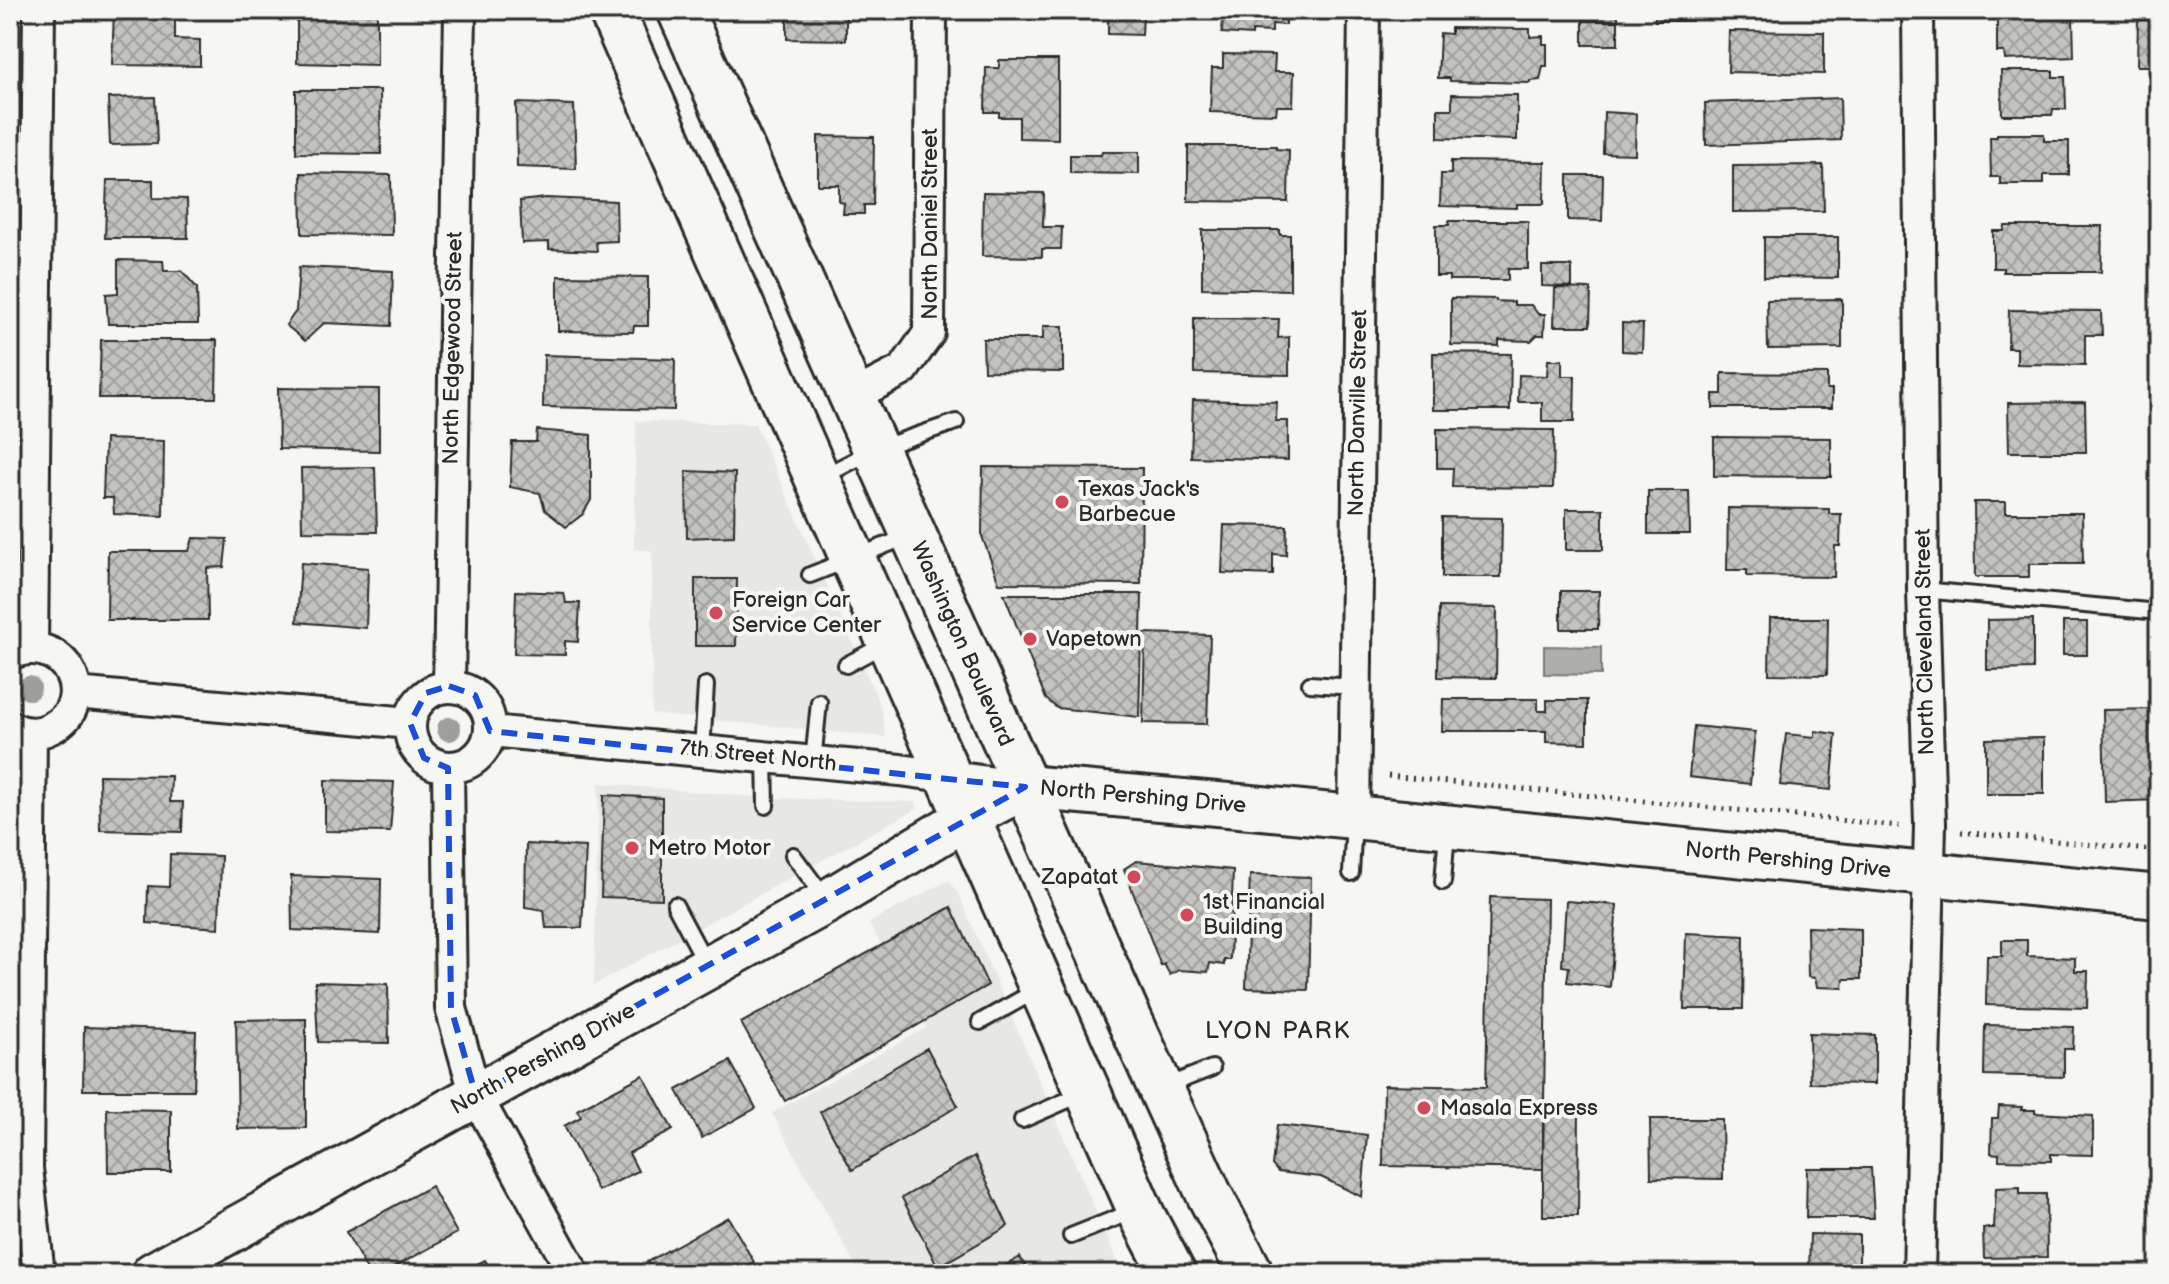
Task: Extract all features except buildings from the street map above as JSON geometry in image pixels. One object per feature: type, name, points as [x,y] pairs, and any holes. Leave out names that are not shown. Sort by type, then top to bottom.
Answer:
[{"type":"main road","points":[[611,10],[1140,1209],[1173,1274]]},
{"type":"main road","name":"Washington Boulevard","points":[[680,10],[1025,787],[1208,1192],[1251,1274]]},
{"type":"street","points":[[39,10],[21,651],[46,650],[58,657],[68,667],[75,693],[65,717],[44,731],[20,730],[27,1168],[39,1274]]},
{"type":"street","name":"North Edgewood Street","points":[[449,686],[460,10]]},
{"type":"street","name":"North Daniel Street","points":[[851,397],[903,370],[929,333],[931,10]]},
{"type":"street","name":"North Danville Street","points":[[1354,817],[1364,10]]},
{"type":"street","name":"North Cleveland Street","points":[[1918,10],[1923,590],[1930,824],[1919,1274]]},
{"type":"street","points":[[449,686],[475,695],[490,717],[490,731],[487,743],[472,761],[448,768],[424,758],[415,748],[410,723],[412,712],[426,693],[449,686]]},
{"type":"street","points":[[75,693],[410,723]]},
{"type":"street","name":"7th Street North","points":[[490,731],[950,776],[1025,787]]},
{"type":"street","points":[[448,768],[451,1008],[476,1096],[574,1274]]},
{"type":"street","name":"North Pershing Drive","points":[[153,1274],[828,901],[968,817],[1025,787],[2159,897]]},
{"type":"lane","points":[[818,479],[874,450],[956,422]]},
{"type":"lane","points":[[810,575],[913,534]]},
{"type":"lane","points":[[1923,590],[2159,612]]},
{"type":"lane","points":[[846,665],[891,641]]},
{"type":"lane","points":[[1310,684],[1354,687]]},
{"type":"lane","points":[[702,751],[706,685]]},
{"type":"lane","points":[[813,762],[819,702]]},
{"type":"lane","points":[[765,757],[766,806]]},
{"type":"lane","points":[[1351,873],[1354,817]]},
{"type":"lane","points":[[1443,882],[1448,826]]},
{"type":"lane","points":[[793,855],[828,901]]},
{"type":"lane","points":[[675,905],[708,967]]},
{"type":"lane","points":[[980,1022],[1043,987]]},
{"type":"lane","points":[[1161,1088],[1212,1068]]},
{"type":"lane","points":[[1022,1120],[1088,1091]]},
{"type":"lane","points":[[1071,1236],[1140,1209]]},
{"type":"highlighted area","points":[[449,686],[475,695],[490,731],[1025,787],[476,1096],[451,1008],[448,768],[424,758],[410,723],[426,693]]},
{"type":"shaded area","points":[[636,421],[755,424],[881,707],[886,737],[652,714],[652,551],[634,549]]},
{"type":"shaded area","points":[[1544,646],[1601,647],[1601,675],[1544,674]]},
{"type":"shaded area","points":[[599,783],[766,798],[915,802],[918,808],[594,985]]},
{"type":"shaded area","points":[[949,880],[959,895],[1123,1274],[860,1274],[772,1113],[926,1028],[869,923]]},
{"type":"place","name":"Texas Jack's Barbecue","points":[[1062,502]]},
{"type":"place","name":"Foreign Car Service Center","points":[[716,613]]},
{"type":"place","name":"Vapetown","points":[[1030,639]]},
{"type":"place","name":"Metro Motor","points":[[632,848]]},
{"type":"place","name":"Zapatat","points":[[1134,877]]},
{"type":"place","name":"1st Financial Building","points":[[1187,915]]},
{"type":"place","name":"Masala Express","points":[[1424,1108]]},
{"type":"district","name":"LYON PARK","points":[[1278,1030]]}]
